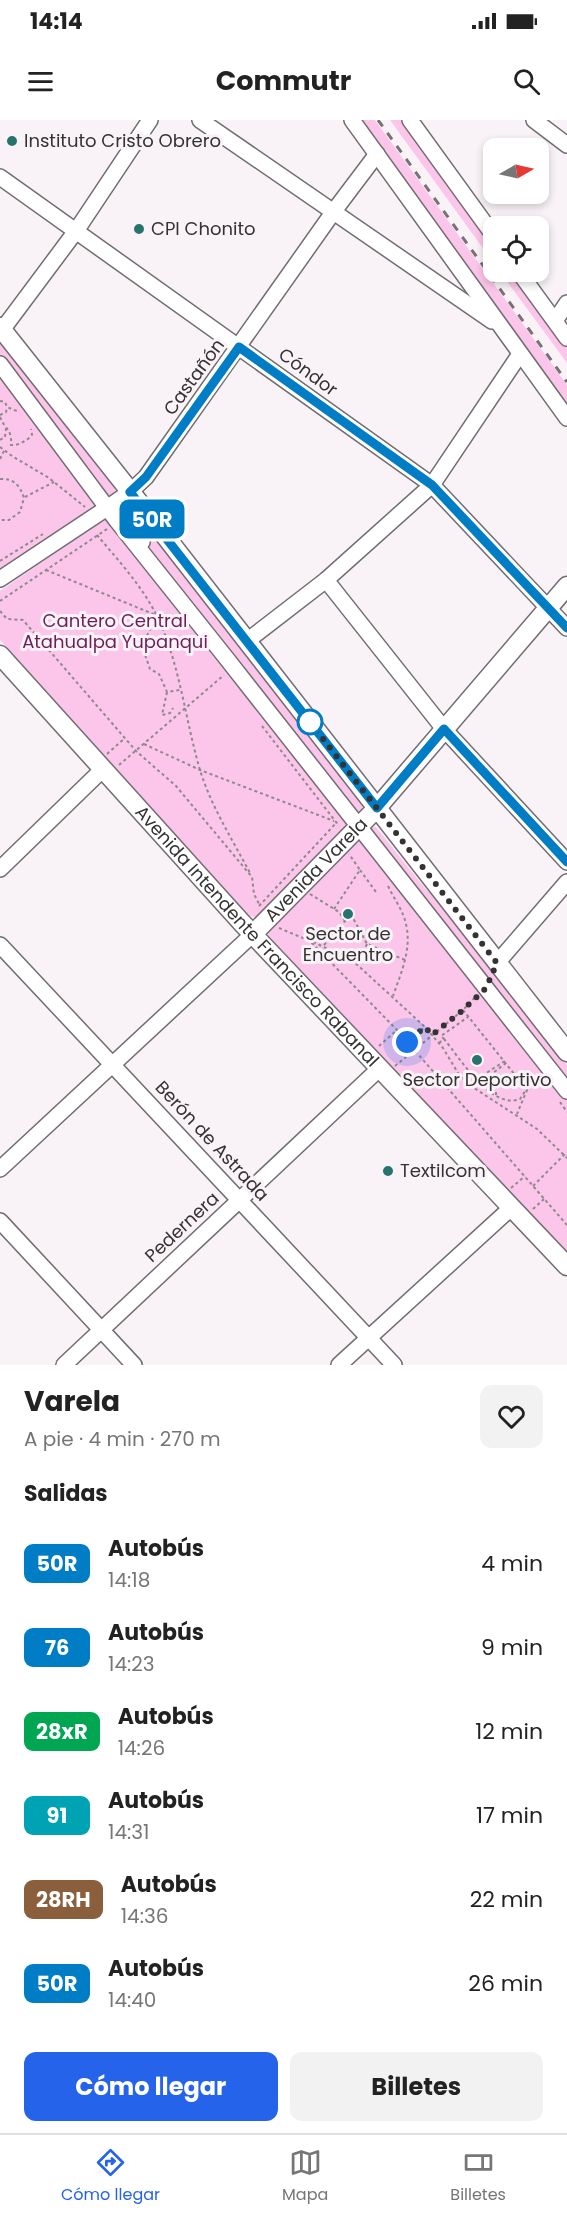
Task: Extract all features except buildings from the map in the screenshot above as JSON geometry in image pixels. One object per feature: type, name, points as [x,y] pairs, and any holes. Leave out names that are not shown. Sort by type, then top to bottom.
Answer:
[{"type":"main road","points":[[1,329],[567,1052]]},
{"type":"main road","name":"Avenida Varela","points":[[248,928],[377,808],[567,586]]},
{"type":"main road","name":"Avenida Intendente Francisco Rabanal","points":[[0,655],[248,928],[567,1266]]},
{"type":"street","points":[[1,329],[76,231],[150,120]]},
{"type":"street","points":[[200,120],[502,327]]},
{"type":"street","points":[[352,120],[567,418]]},
{"type":"street","points":[[410,120],[483,221]]},
{"type":"street","points":[[534,120],[567,145]]},
{"type":"street","name":"Castañón","points":[[0,579],[130,492],[146,477],[334,211],[377,154]]},
{"type":"street","name":"Cóndor","points":[[0,177],[432,485],[567,628]]},
{"type":"street","points":[[526,282],[567,338]]},
{"type":"street","points":[[555,321],[567,303]]},
{"type":"street","points":[[247,641],[326,580],[432,485],[520,354]]},
{"type":"street","points":[[0,364],[117,522],[234,668],[342,817],[359,826],[567,1091]]},
{"type":"street","points":[[130,492],[128,505],[134,526],[158,571]]},
{"type":"street","points":[[326,580],[444,729],[567,862]]},
{"type":"street","points":[[0,869],[103,768]]},
{"type":"street","points":[[497,963],[567,882]]},
{"type":"street","points":[[0,1168],[113,1063],[248,928]]},
{"type":"street","name":"Berón de Astrada","points":[[0,945],[394,1365]]},
{"type":"street","name":"Pedernera","points":[[63,1365],[240,1200],[378,1066]]},
{"type":"street","points":[[339,1365],[511,1208]]},
{"type":"street","points":[[0,1221],[134,1365]]},
{"type":"path","points":[[0,400],[24,417]]},
{"type":"path","points":[[7,407],[4,414],[0,416],[12,436],[10,443],[14,446],[32,435],[31,427]]},
{"type":"path","points":[[0,440],[5,438],[6,426]]},
{"type":"path","points":[[0,447],[54,482],[85,507]]},
{"type":"path","points":[[0,459],[4,450]]},
{"type":"path","points":[[0,479],[10,479],[18,485],[24,498],[21,512],[9,520],[0,520]]},
{"type":"path","points":[[24,498],[54,482]]},
{"type":"path","points":[[0,601],[117,522]]},
{"type":"path","points":[[97,535],[128,573],[157,616],[170,650],[200,770],[209,794],[252,877]]},
{"type":"path","points":[[46,570],[185,627]]},
{"type":"path","points":[[157,616],[142,646],[150,669],[159,674],[167,692],[162,715],[170,713],[173,708]]},
{"type":"path","points":[[103,768],[144,744],[234,668]]},
{"type":"path","points":[[167,692],[180,690]]},
{"type":"path","points":[[103,768],[125,738]]},
{"type":"path","points":[[144,744],[200,770],[342,817],[248,928]]},
{"type":"path","points":[[348,854],[376,892]]},
{"type":"path","points":[[334,909],[360,870]]},
{"type":"path","points":[[385,879],[399,904],[406,924],[408,945],[393,996]]},
{"type":"path","points":[[310,894],[334,909],[345,921]]},
{"type":"path","points":[[324,945],[345,921],[353,918],[367,944],[405,960]]},
{"type":"path","points":[[310,941],[324,945],[358,964],[425,1027],[468,1084],[517,1114],[566,1155],[533,1186]]},
{"type":"path","points":[[358,964],[367,944]]},
{"type":"path","points":[[378,1066],[432,1035],[486,988]]},
{"type":"path","points":[[463,1010],[515,1075],[524,1093]]},
{"type":"path","points":[[469,1017],[441,1036],[477,1080],[498,1097],[513,1101],[520,1099],[524,1093]]},
{"type":"path","points":[[407,1042],[425,1027]]},
{"type":"path","points":[[378,1066],[397,1030]]},
{"type":"path","points":[[439,1043],[444,1039]]},
{"type":"path","points":[[477,1080],[505,1062]]},
{"type":"path","points":[[480,1083],[505,1062]]},
{"type":"path","points":[[498,1097],[495,1090],[507,1076],[515,1075]]},
{"type":"path","points":[[503,1081],[521,1084],[527,1089],[517,1114]]},
{"type":"path","points":[[521,1084],[524,1093]]},
{"type":"green space","points":[[361,120],[375,120],[483,269],[483,282],[492,282],[567,385],[567,402]]},
{"type":"green space","points":[[390,120],[402,120],[483,233],[483,248]]},
{"type":"green space","points":[[507,282],[518,282],[567,348],[567,363]]},
{"type":"green space","points":[[0,339],[114,485],[115,491],[112,498],[0,574]]},
{"type":"green space","name":"Cantero Central Atahualpa Yupanqui","points":[[122,507],[138,513],[362,803],[359,815],[256,918],[248,915],[0,640],[0,591]]},
{"type":"green space","points":[[370,827],[376,827],[424,887],[446,910],[567,1065],[567,1258],[269,942],[270,927]]},
{"type":"railway","points":[[378,120],[567,382]]},
{"type":"bus line","name":"50R","points":[[567,628],[432,485],[239,347],[146,477],[130,492],[377,808],[444,729],[567,862]]},
{"type":"place","name":"Instituto Cristo Obrero","points":[[12,141]]},
{"type":"place","name":"CPI Chonito","points":[[139,229]]},
{"type":"place","name":"Sector de Encuentro","points":[[348,914]]},
{"type":"place","name":"Sector Deportivo","points":[[477,1060]]},
{"type":"place","name":"Textilcom","points":[[388,1171]]},
{"type":"route","points":[[310,722],[497,963],[486,988],[463,1010],[432,1035],[425,1027],[407,1042]]}]
